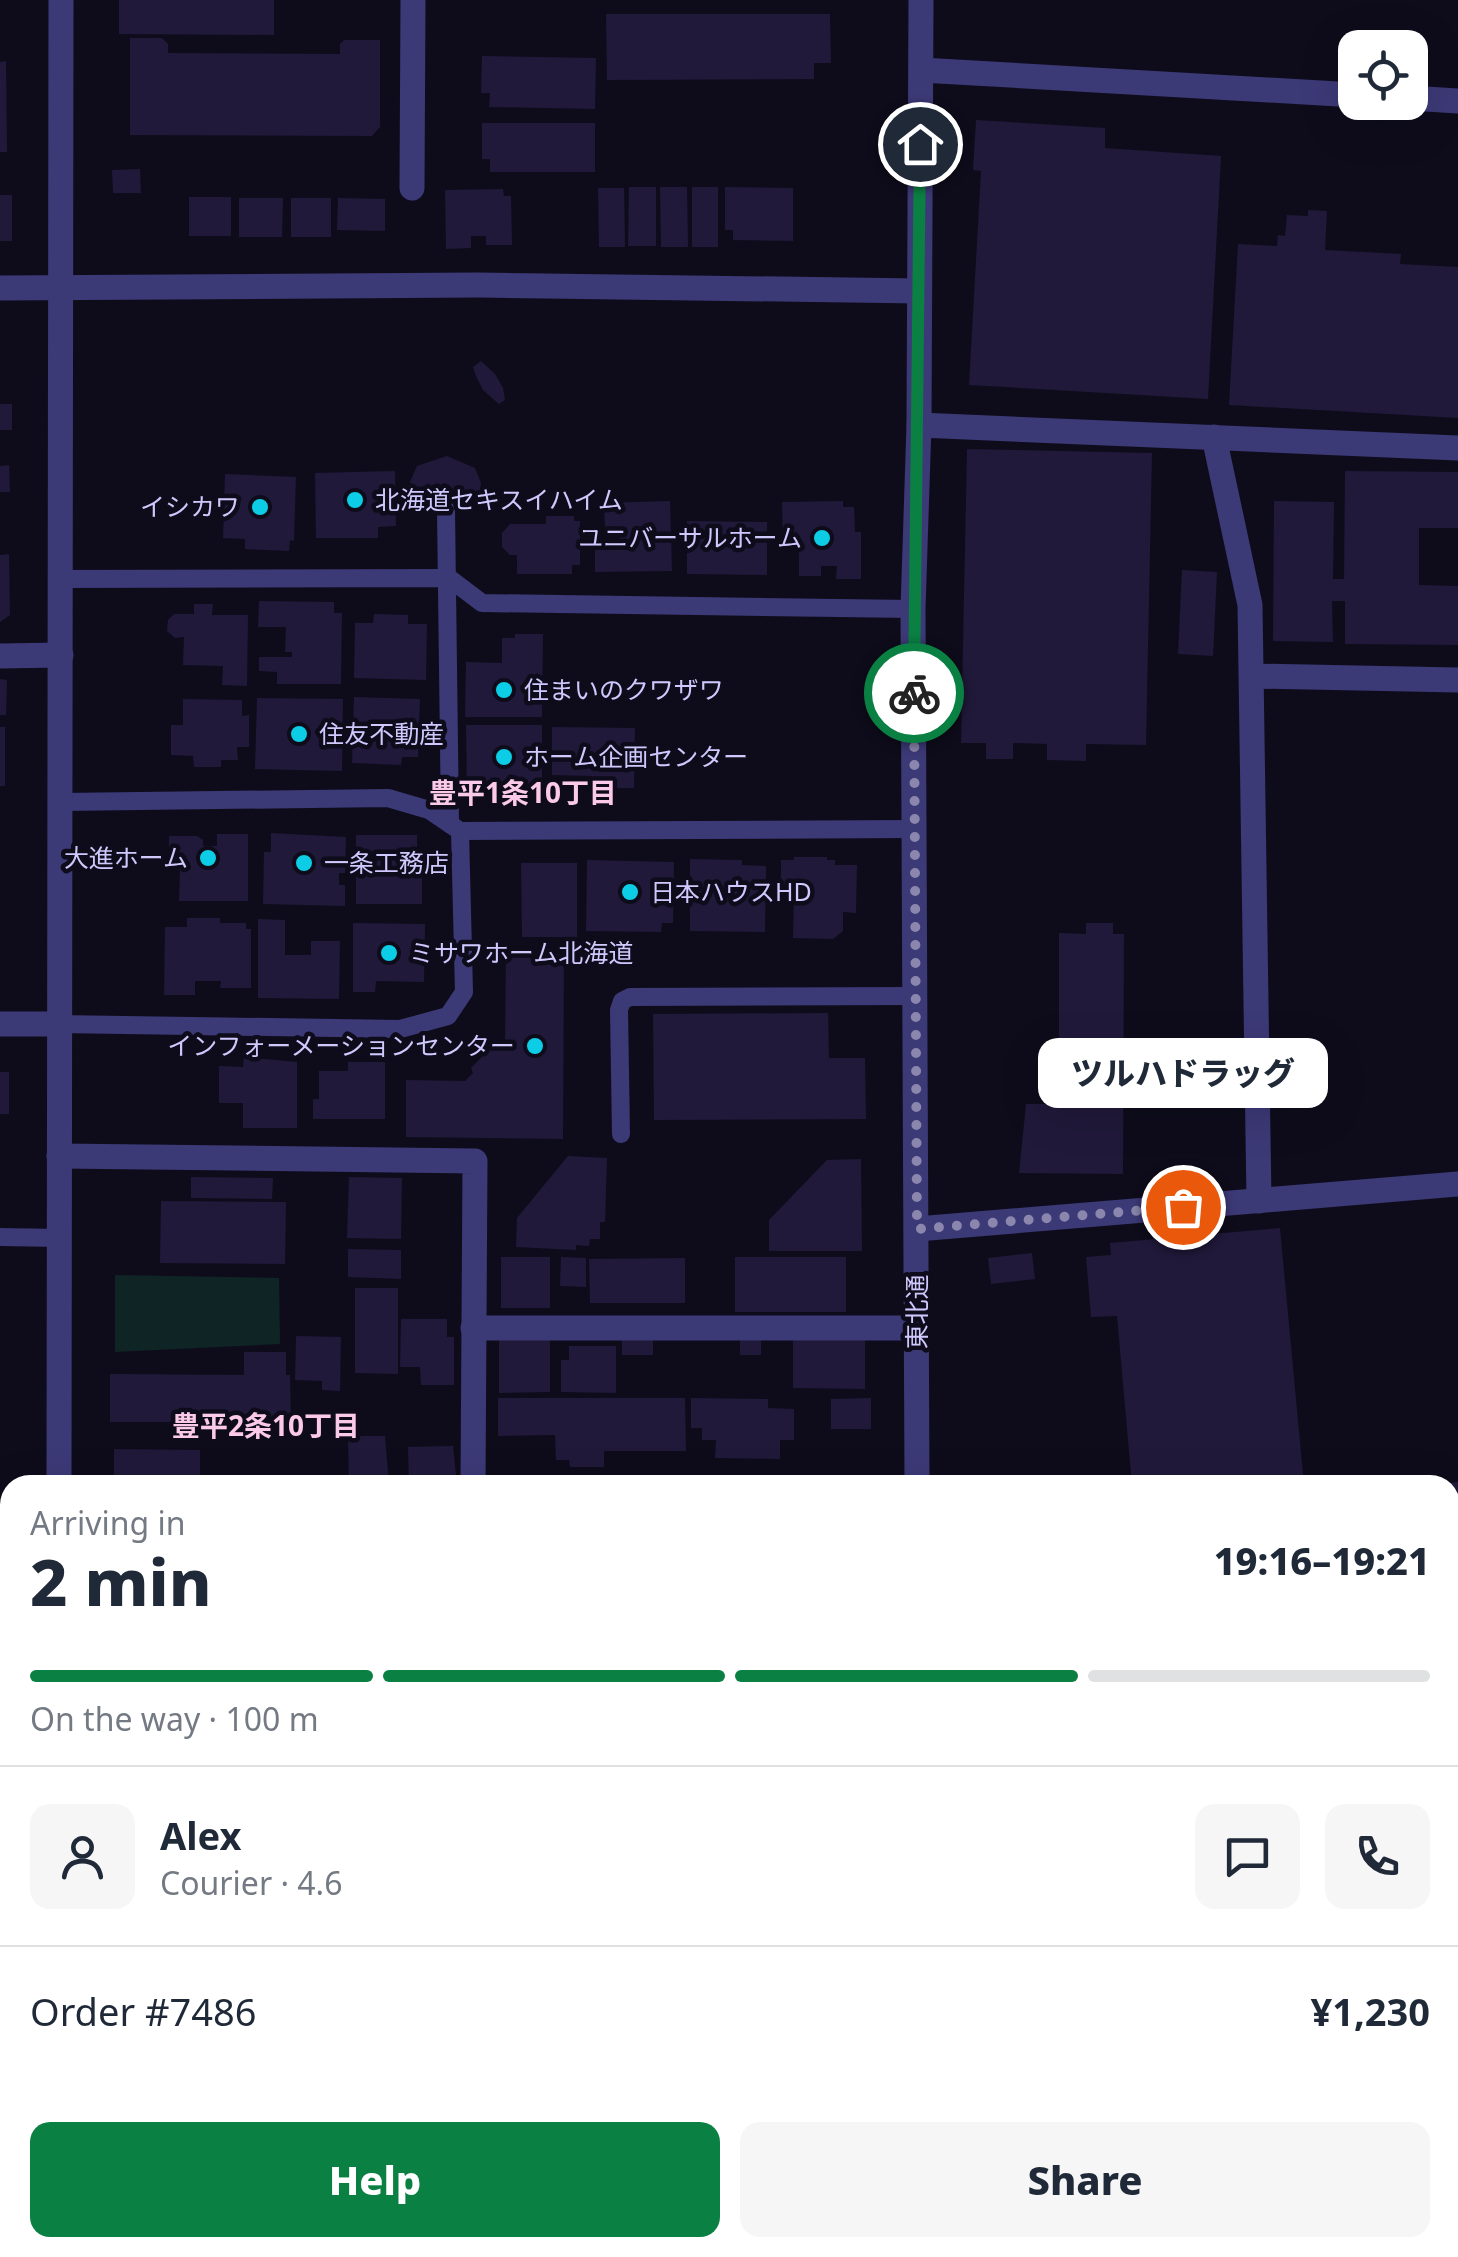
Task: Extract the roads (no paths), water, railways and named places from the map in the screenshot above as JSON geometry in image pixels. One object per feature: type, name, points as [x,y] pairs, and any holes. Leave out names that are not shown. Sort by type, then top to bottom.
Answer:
[{"type":"street","points":[[58,1475],[61,0]]},
{"type":"street","points":[[412,188],[413,0]]},
{"type":"street","name":"東北通","points":[[917,1475],[914,610],[921,0]]},
{"type":"street","points":[[921,70],[1338,94]]},
{"type":"street","points":[[1428,99],[1458,101]]},
{"type":"street","points":[[0,288],[478,285],[919,291]]},
{"type":"street","points":[[919,425],[1458,448]]},
{"type":"street","points":[[1214,437],[1250,606],[1259,1200]]},
{"type":"street","points":[[0,656],[62,656]]},
{"type":"street","points":[[1252,676],[1458,680]]},
{"type":"street","points":[[0,1024],[58,1024]]},
{"type":"street","points":[[60,1156],[475,1160],[473,1475]]},
{"type":"street","points":[[917,1229],[1458,1184]]},
{"type":"street","points":[[473,1328],[916,1328]]},
{"type":"lane","points":[[58,1024],[400,1028],[448,1016],[464,992],[446,510]]},
{"type":"lane","points":[[61,578],[449,578],[482,603],[914,610]]},
{"type":"lane","points":[[61,802],[388,798],[429,810],[455,828],[915,829]]},
{"type":"lane","points":[[621,1134],[619,1010],[630,997],[915,996]]},
{"type":"lane","points":[[0,1237],[60,1238]]},
{"type":"place","name":"北海道セキスイハイム","points":[[355,500]]},
{"type":"place","name":"イシカワ","points":[[260,507]]},
{"type":"place","name":"ユニバーサルホーム","points":[[822,538]]},
{"type":"place","name":"住まいのクワザワ","points":[[504,690]]},
{"type":"place","name":"住友不動産","points":[[299,734]]},
{"type":"place","name":"ホーム企画センター","points":[[504,757]]},
{"type":"place","name":"大進ホーム","points":[[208,858]]},
{"type":"place","name":"一条工務店","points":[[304,863]]},
{"type":"place","name":"日本ハウスHD","points":[[630,892]]},
{"type":"place","name":"ミサワホーム北海道","points":[[389,953]]},
{"type":"place","name":"インフォーメーションセンター","points":[[535,1046]]},
{"type":"place","name":"ツルハドラッグ","points":[[1183,1207]]},
{"type":"district","name":"豊平1条10丁目","points":[[523,793]]},
{"type":"district","name":"豊平2条10丁目","points":[[266,1426]]}]
